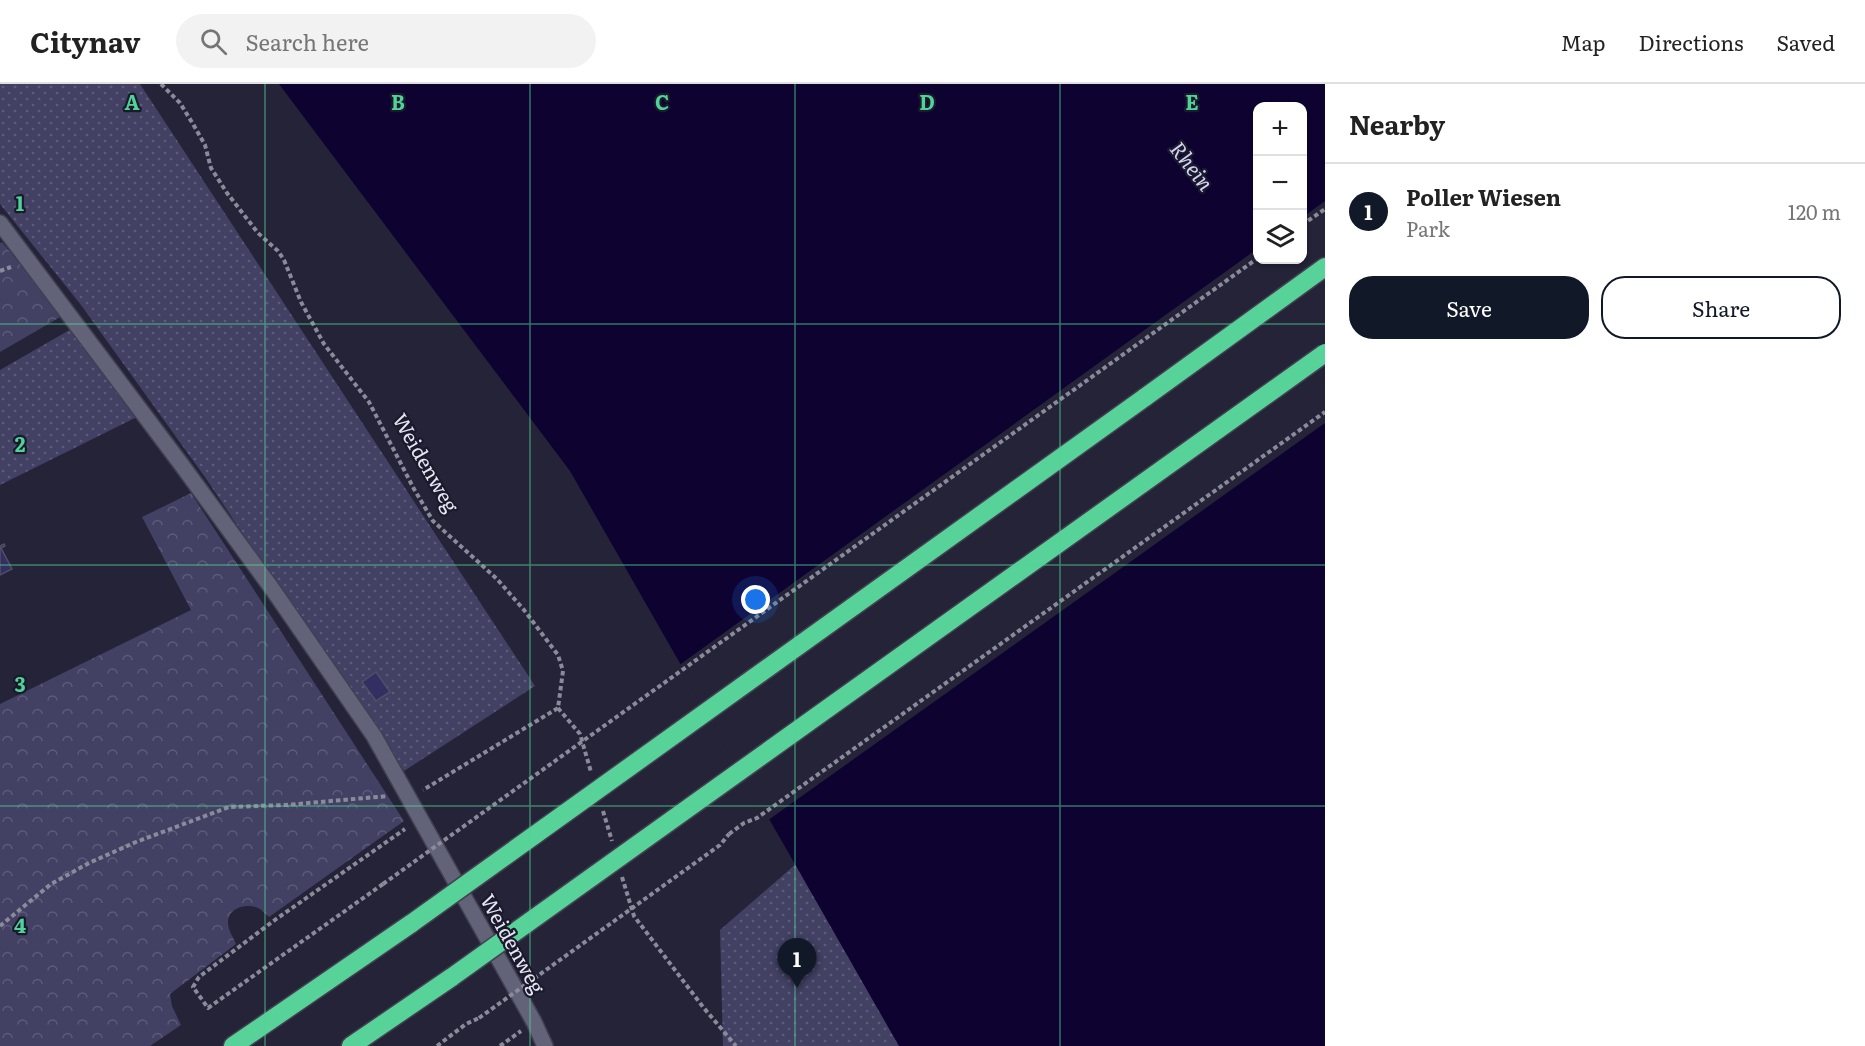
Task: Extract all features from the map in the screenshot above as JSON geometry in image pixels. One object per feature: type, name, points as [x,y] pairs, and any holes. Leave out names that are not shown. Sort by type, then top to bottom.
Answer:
[{"type":"highway","points":[[233,1046],[412,923],[1325,267]]},
{"type":"highway","points":[[351,1046],[452,977],[1325,353]]},
{"type":"street","name":"Weidenweg","points":[[0,223],[273,590],[374,736],[534,1022],[545,1046]]},
{"type":"path","name":"Weidenweg","points":[[161,84],[180,103],[194,124],[205,145],[211,168],[227,193],[258,233],[278,251],[284,260],[301,302],[324,344],[369,402],[414,489],[434,521],[497,579],[558,655],[562,671],[558,708]]},
{"type":"path","points":[[1307,222],[1325,209]]},
{"type":"path","points":[[420,818],[272,922],[199,977],[193,987],[208,1008],[1253,261]]},
{"type":"path","points":[[436,1046],[466,1024],[479,1018],[720,845],[736,829],[767,811],[1325,412]]},
{"type":"path","points":[[0,926],[51,884],[89,863],[136,842],[229,807],[408,796],[558,708],[580,734],[594,780]]},
{"type":"path","points":[[600,802],[614,848]]},
{"type":"path","points":[[621,871],[634,916],[703,1007],[736,1046]]},
{"type":"green space","points":[[0,84],[140,84],[535,686],[404,771],[207,480],[81,305],[0,204]]},
{"type":"green space","points":[[2,242],[62,316],[0,352],[0,243]]},
{"type":"green space","points":[[73,328],[137,417],[0,485],[0,370]]},
{"type":"green space","points":[[191,493],[404,821],[269,917],[258,908],[249,906],[231,913],[228,922],[236,944],[170,994],[172,1006],[181,1025],[150,1046],[0,1046],[0,704],[191,610],[142,517]]},
{"type":"green space","points":[[805,856],[903,1046],[723,1046],[720,930]]},
{"type":"water","name":"Rhein","points":[[279,84],[1325,84],[1325,1046],[899,1046],[570,471]]},
{"type":"pier","points":[[1325,201],[1325,423],[767,821],[678,666],[1253,252],[1253,264],[1307,264],[1307,214]]},
{"type":"building","points":[[4,544],[5,546],[1,548],[12,569],[0,575],[0,546]]},
{"type":"building","points":[[376,672],[390,692],[376,701],[362,682]]},
{"type":"place","name":"Poller Wiesen","points":[[797,988]]}]
